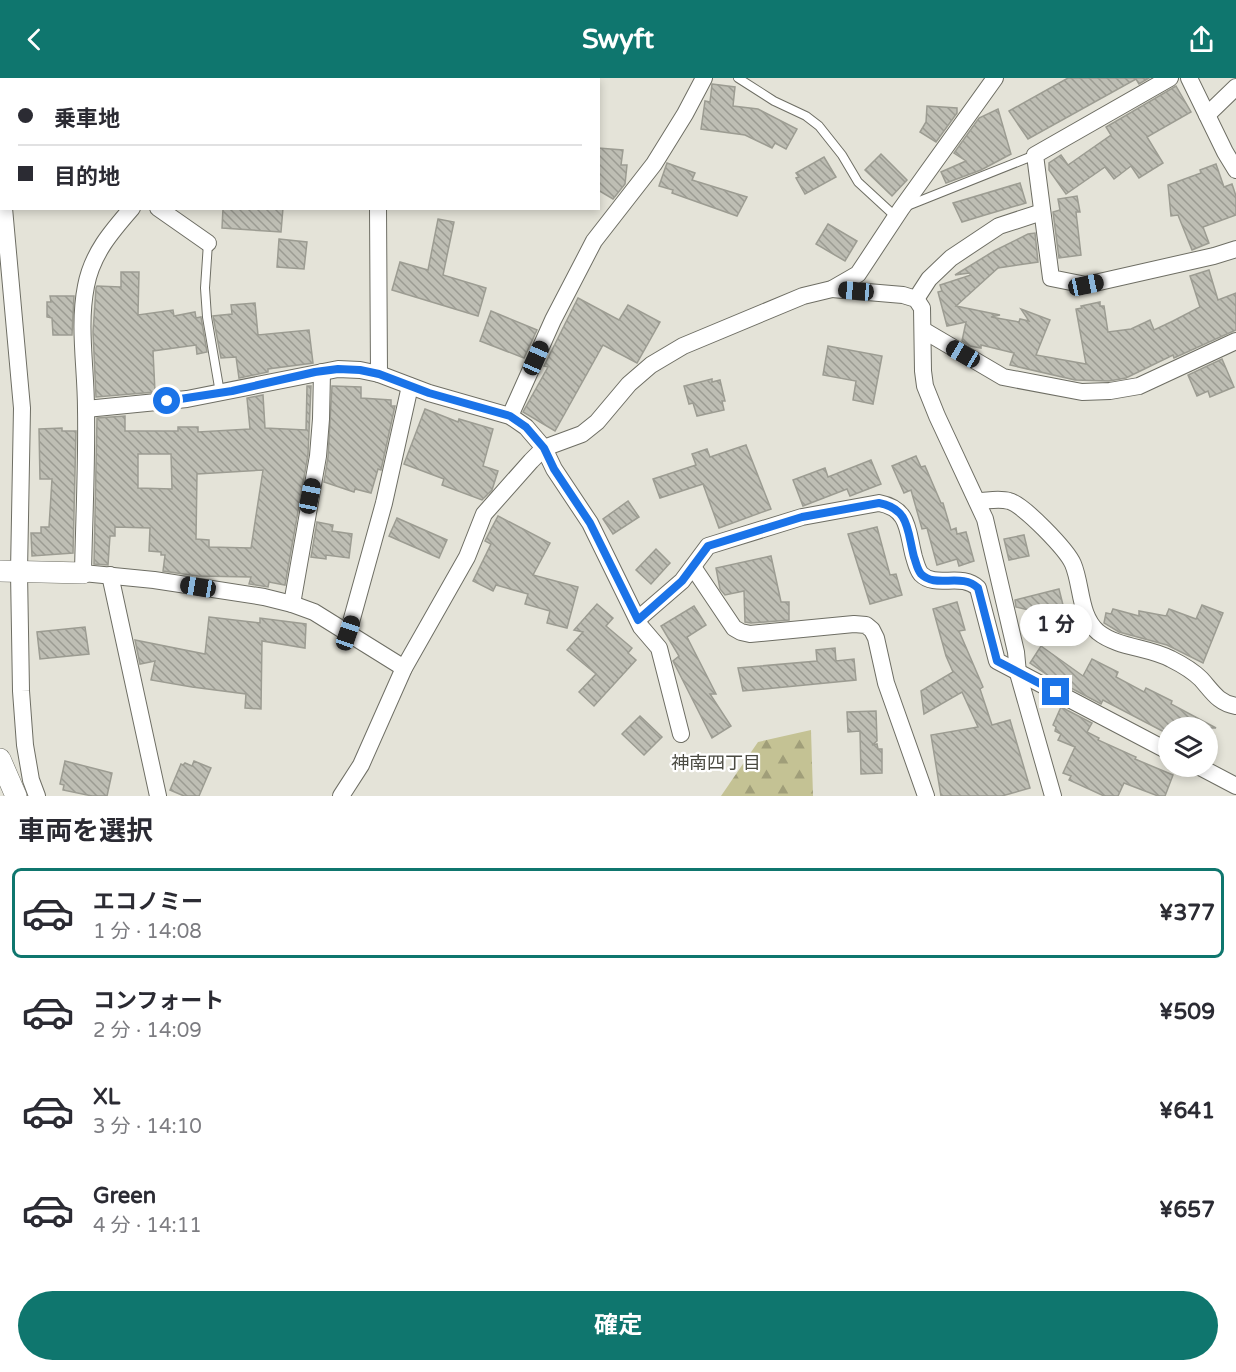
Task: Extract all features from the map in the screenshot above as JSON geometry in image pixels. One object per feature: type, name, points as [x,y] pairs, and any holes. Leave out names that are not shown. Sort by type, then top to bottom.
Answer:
[{"type":"street","points":[[510,416],[553,320],[594,241],[654,164],[704,78]]},
{"type":"street","points":[[341,796],[361,765],[404,668],[466,557],[484,514],[544,448],[582,434],[597,422],[629,384],[651,365],[683,346],[768,309],[803,296],[832,289],[858,274],[898,213],[995,78]]},
{"type":"street","points":[[1170,78],[1035,154],[1051,278],[1086,285],[1236,249]]},
{"type":"street","points":[[1189,78],[1236,170]]},
{"type":"street","points":[[1207,115],[1236,87]]},
{"type":"street","points":[[4,210],[22,408],[9,571],[19,634],[25,745],[31,780],[37,796]]},
{"type":"street","points":[[83,573],[86,409],[82,320],[86,285],[95,258],[105,239],[130,210]]},
{"type":"street","points":[[161,210],[208,243]]},
{"type":"street","points":[[378,210],[379,374]]},
{"type":"street","points":[[916,299],[929,279],[951,258],[999,226],[1042,212]]},
{"type":"street","points":[[832,289],[903,295],[916,299],[922,308],[922,371],[925,386],[985,519],[1016,652],[1018,673],[1053,796]]},
{"type":"street","points":[[923,330],[1003,377],[1082,392],[1110,391],[1139,386],[1236,341]]},
{"type":"street","points":[[86,409],[187,399],[338,369],[379,374],[410,386],[510,416],[526,427],[544,448],[554,469],[590,523],[638,620],[659,648],[681,734]]},
{"type":"street","points":[[292,604],[318,456],[322,372]]},
{"type":"street","points":[[348,633],[384,503],[410,386]]},
{"type":"street","points":[[977,501],[1007,500],[1020,506],[1065,552],[1073,564],[1084,608],[1097,631],[1111,639],[1168,657],[1201,679],[1214,696],[1228,705],[1236,706]]},
{"type":"street","points":[[638,620],[682,581],[708,546],[802,517],[879,503],[892,506],[902,513],[917,567],[922,575],[941,581],[961,579],[972,582],[978,588],[997,661],[1158,746]]},
{"type":"street","points":[[693,567],[734,628],[741,632],[750,634],[854,624],[866,625],[872,630],[876,638],[885,683],[926,796]]},
{"type":"street","points":[[9,571],[110,575],[292,604],[314,612],[404,668]]},
{"type":"street","points":[[110,575],[158,796]]},
{"type":"street","points":[[0,759],[16,796]]},
{"type":"street","points":[[1218,777],[1236,786]]},
{"type":"lane","points":[[738,78],[774,101],[806,116],[819,126],[842,155],[858,182],[898,213],[1035,154]]},
{"type":"lane","points":[[208,243],[205,288],[207,317],[220,393]]},
{"type":"green space","points":[[811,730],[813,796],[721,796],[758,742]]},
{"type":"building","points":[[1068,78],[1149,78],[1139,84],[1136,79],[1028,139],[1009,111]]},
{"type":"building","points":[[712,84],[735,87],[733,106],[758,109],[797,129],[786,149],[775,143],[772,148],[745,135],[701,129],[705,101],[710,102]]},
{"type":"building","points":[[1176,86],[1191,112],[1147,137],[1163,163],[1139,178],[1131,166],[1114,179],[1105,167],[1066,194],[1049,170],[1049,163],[1061,155],[1068,165],[1111,135],[1106,127]]},
{"type":"building","points":[[927,106],[957,108],[957,113],[936,142],[920,132],[926,122]]},
{"type":"building","points":[[998,109],[1011,154],[981,170],[946,183],[941,172],[966,161],[954,153],[979,118]]},
{"type":"building","points":[[600,148],[623,150],[621,165],[627,165],[625,184],[613,199],[600,191]]},
{"type":"building","points":[[881,154],[907,180],[892,196],[865,170]]},
{"type":"building","points":[[824,157],[836,177],[805,194],[796,178],[799,177],[796,173]]},
{"type":"building","points":[[667,163],[695,173],[692,180],[747,197],[737,216],[672,193],[673,190],[659,186]]},
{"type":"building","points":[[1216,164],[1224,187],[1232,184],[1236,196],[1236,215],[1203,227],[1209,243],[1192,250],[1178,215],[1171,216],[1168,185],[1201,173],[1200,170]]},
{"type":"building","points":[[1020,183],[1026,203],[962,222],[953,203]]},
{"type":"building","points":[[1077,196],[1080,212],[1076,212],[1081,255],[1059,258],[1053,212],[1060,210],[1058,199]]},
{"type":"building","points":[[223,210],[283,210],[281,232],[222,228]]},
{"type":"building","points":[[438,219],[454,222],[443,275],[486,288],[478,316],[392,290],[400,262],[428,270]]},
{"type":"building","points":[[828,224],[857,241],[845,261],[816,244]]},
{"type":"building","points":[[1035,233],[1038,262],[998,268],[956,306],[1000,315],[991,317],[1019,322],[1020,319],[1029,321],[1021,309],[1050,320],[1036,355],[1086,364],[1076,309],[1100,302],[1100,306],[1104,306],[1108,332],[1131,329],[1150,320],[1154,330],[1200,307],[1190,276],[1209,270],[1218,300],[1236,293],[1236,330],[1174,358],[1173,355],[1126,378],[1109,381],[1075,380],[1010,365],[1014,353],[981,345],[981,348],[970,346],[962,341],[966,322],[947,326],[938,292],[942,291],[940,285],[971,275],[969,273],[955,275],[994,251],[1028,234]]},
{"type":"building","points":[[279,239],[307,242],[304,269],[277,267]]},
{"type":"building","points":[[121,272],[139,272],[138,315],[173,310],[174,316],[195,312],[196,318],[201,317],[207,352],[197,354],[196,345],[153,351],[155,392],[96,397],[93,332],[96,288],[97,286],[121,287]]},
{"type":"building","points":[[50,296],[74,296],[72,335],[53,335],[52,318],[47,317],[47,302],[51,302]]},
{"type":"building","points":[[578,298],[619,320],[628,305],[660,322],[637,363],[603,345],[555,431],[523,412],[548,367],[544,366]]},
{"type":"building","points":[[255,303],[258,335],[309,330],[313,363],[268,369],[268,372],[239,378],[236,357],[221,358],[213,316],[232,314],[231,305]]},
{"type":"building","points":[[491,311],[537,330],[524,358],[480,341]]},
{"type":"building","points":[[828,346],[882,356],[873,404],[853,400],[856,381],[823,375]]},
{"type":"building","points":[[1222,359],[1234,387],[1210,397],[1208,391],[1197,396],[1188,375]]},
{"type":"building","points":[[712,379],[712,382],[720,380],[725,401],[722,401],[724,410],[697,416],[693,403],[689,404],[684,386]]},
{"type":"building","points":[[307,386],[311,386],[308,455],[285,585],[269,582],[268,587],[249,584],[251,577],[198,576],[163,571],[165,555],[161,555],[161,552],[149,551],[150,528],[115,527],[115,536],[110,536],[108,565],[94,564],[97,418],[125,416],[125,431],[178,431],[178,427],[198,427],[198,432],[250,429],[247,398],[263,395],[265,428],[306,430]],"holes":[[[138,454],[171,454],[172,489],[138,488]],[[263,470],[251,548],[209,547],[209,540],[196,539],[197,474]]]},
{"type":"building","points":[[332,386],[361,387],[361,398],[391,400],[391,406],[395,406],[381,470],[378,469],[371,493],[355,489],[354,492],[324,482],[328,457]]},
{"type":"building","points":[[425,409],[458,422],[459,419],[493,429],[483,466],[498,471],[492,490],[482,500],[442,485],[444,479],[404,464]]},
{"type":"building","points":[[62,428],[62,431],[76,431],[73,553],[32,556],[31,533],[41,533],[41,527],[49,527],[52,479],[40,479],[39,429]]},
{"type":"building","points":[[746,445],[771,509],[719,528],[703,484],[660,498],[653,479],[696,465],[692,454],[707,449],[710,457]]},
{"type":"building","points":[[916,456],[921,467],[925,466],[943,503],[951,530],[956,528],[957,534],[966,532],[974,561],[959,566],[957,559],[937,565],[927,528],[922,529],[911,490],[904,493],[892,466]]},
{"type":"building","points":[[871,460],[881,484],[850,496],[847,489],[803,506],[793,480],[825,468],[828,477]]},
{"type":"building","points":[[628,501],[639,517],[613,534],[603,519]]},
{"type":"building","points":[[498,516],[550,543],[533,575],[578,587],[567,628],[547,623],[550,611],[525,604],[528,594],[496,585],[493,591],[473,581],[491,544],[485,541]]},
{"type":"building","points":[[397,518],[447,540],[439,558],[389,536]]},
{"type":"building","points":[[317,522],[333,525],[332,531],[352,534],[349,558],[326,555],[326,559],[311,557]]},
{"type":"building","points":[[877,527],[890,575],[896,574],[902,595],[870,604],[848,534]]},
{"type":"building","points":[[1024,535],[1029,556],[1009,560],[1004,539]]},
{"type":"building","points":[[656,549],[670,563],[651,584],[636,570]]},
{"type":"building","points":[[771,556],[781,602],[789,602],[789,620],[745,622],[744,591],[725,595],[720,589],[716,568]]},
{"type":"building","points":[[1059,589],[1065,613],[1054,616],[1016,607],[1015,600]]},
{"type":"building","points":[[957,602],[965,630],[959,631],[983,687],[980,689],[992,725],[1010,720],[1030,788],[1002,796],[941,796],[931,735],[978,727],[962,692],[924,714],[921,691],[953,672],[946,656],[933,609]]},
{"type":"building","points":[[597,604],[613,618],[606,626],[632,648],[628,653],[636,660],[594,706],[579,692],[596,674],[567,650],[583,632],[574,630]]},
{"type":"building","points":[[1202,605],[1223,613],[1203,663],[1167,645],[1119,632],[1104,623],[1106,613],[1111,614],[1113,609],[1139,616],[1139,611],[1166,616],[1169,609],[1196,619]]},
{"type":"building","points":[[694,606],[706,625],[687,637],[716,694],[710,694],[731,726],[712,738],[673,661],[679,656],[661,626]]},
{"type":"building","points":[[209,617],[260,623],[260,618],[306,624],[305,648],[262,641],[261,709],[245,708],[246,694],[151,680],[155,661],[140,664],[135,640],[205,654]]},
{"type":"building","points":[[85,627],[89,654],[40,659],[37,632]]},
{"type":"building","points":[[1041,646],[1083,676],[1092,659],[1118,672],[1116,677],[1144,692],[1146,688],[1172,701],[1171,704],[1195,717],[1158,717],[1158,729],[1103,700],[1101,704],[1052,678],[1030,663]]},
{"type":"building","points":[[835,648],[836,661],[854,659],[856,680],[743,691],[738,668],[817,661],[816,650]]},
{"type":"building","points":[[1061,707],[1092,723],[1087,732],[1099,738],[1098,740],[1158,769],[1158,777],[1172,777],[1165,796],[1158,796],[1124,783],[1118,796],[1104,796],[1069,780],[1071,776],[1063,773],[1075,747],[1058,740],[1061,734],[1055,731],[1056,727],[1053,725]]},
{"type":"building","points":[[876,711],[877,741],[872,745],[877,744],[878,749],[882,749],[882,773],[861,774],[860,731],[848,732],[847,712]]},
{"type":"building","points":[[640,716],[662,737],[644,755],[622,734]]},
{"type":"building","points":[[65,761],[112,773],[107,796],[92,796],[63,790],[64,785],[60,784]]},
{"type":"building","points":[[194,761],[211,768],[199,796],[184,796],[170,790],[181,764],[192,766]]},
{"type":"district","name":"神南四丁目","points":[[716,763]]},
{"type":"route","points":[[167,401],[232,391],[338,369],[379,374],[429,393],[510,416],[526,427],[544,448],[554,469],[590,523],[638,620],[682,581],[708,546],[802,517],[879,503],[892,506],[902,513],[917,567],[922,575],[941,581],[961,579],[972,582],[978,588],[997,661],[1056,692]]}]
